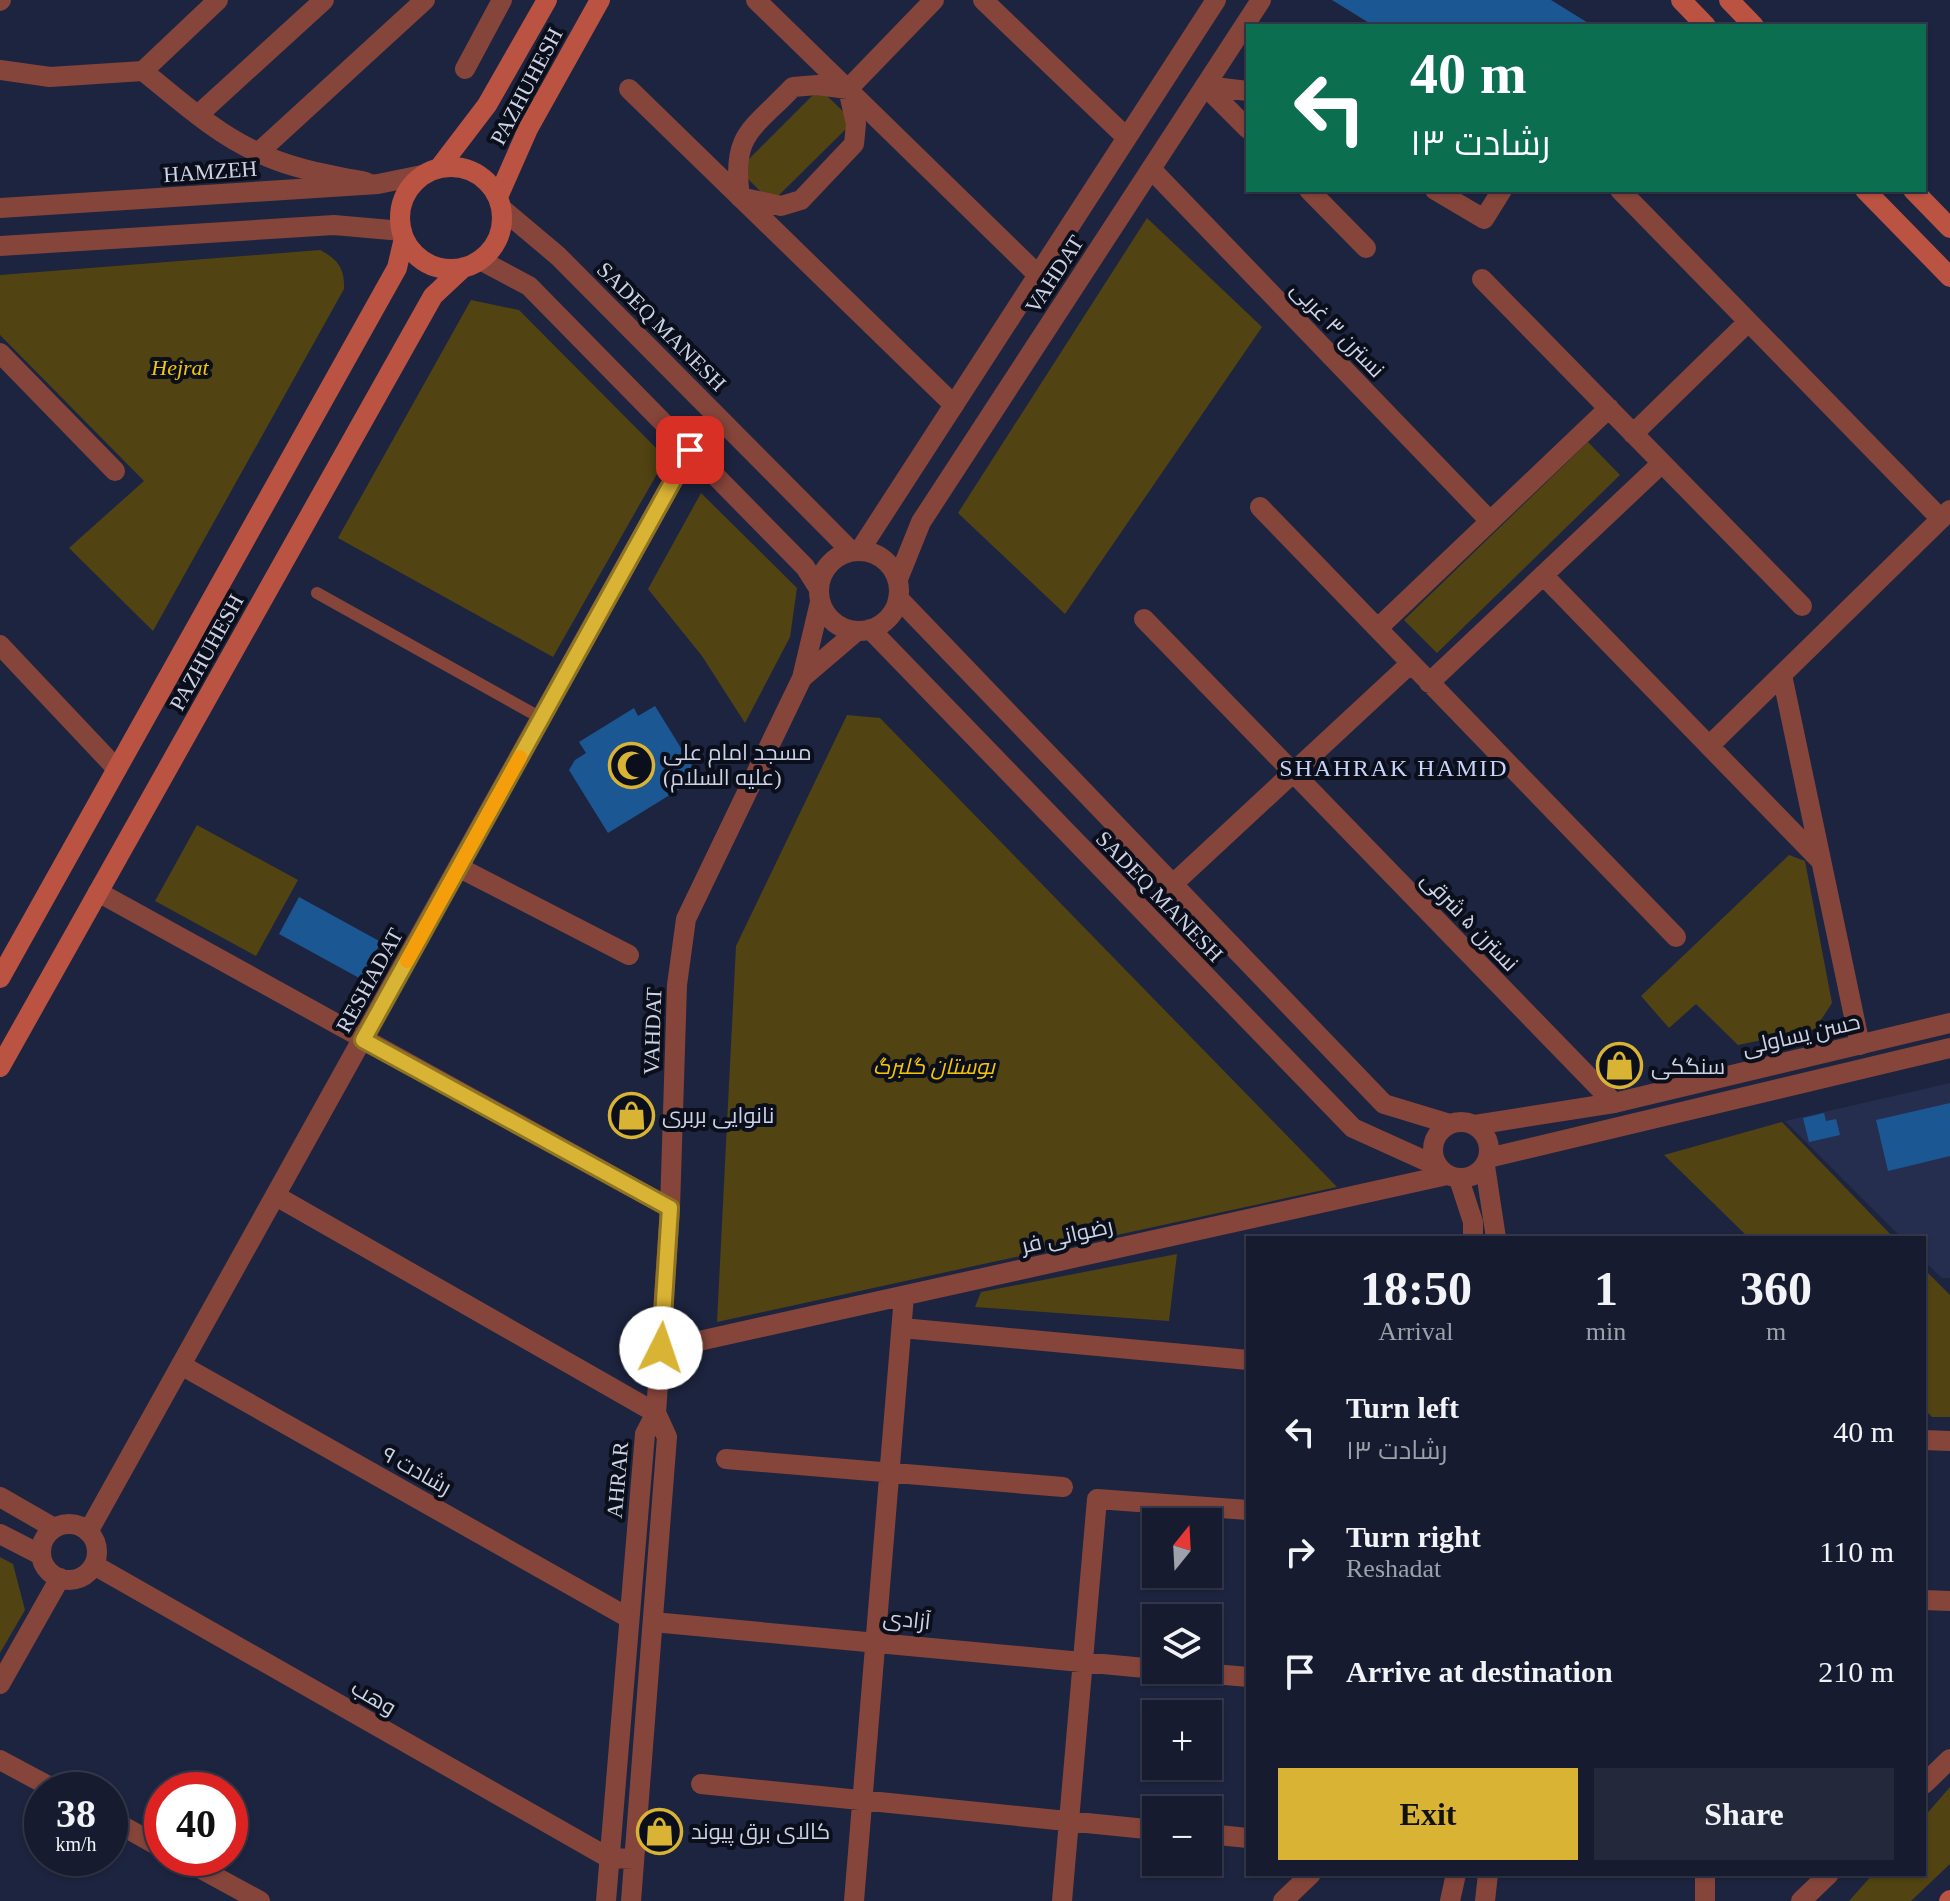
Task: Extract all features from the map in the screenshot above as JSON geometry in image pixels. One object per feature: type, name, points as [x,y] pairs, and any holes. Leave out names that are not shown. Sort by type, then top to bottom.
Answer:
[{"type":"main road","name":"PAZHUHESH","points":[[430,172],[487,105],[547,0]]},
{"type":"main road","name":"PAZHUHESH","points":[[500,202],[528,129],[600,0]]},
{"type":"main road","points":[[1681,0],[1704,24]]},
{"type":"main road","points":[[1729,0],[1752,24]]},
{"type":"main road","points":[[456,167],[474,171],[488,182],[500,202],[501,232],[493,248],[472,264],[446,269],[429,264],[414,253],[403,235],[402,203],[410,187],[430,172],[456,167]]},
{"type":"main road","points":[[1867,192],[1950,277]]},
{"type":"main road","points":[[1915,192],[1950,228]]},
{"type":"main road","name":"PAZHUHESH","points":[[0,978],[397,268],[403,235]]},
{"type":"main road","name":"PAZHUHESH","points":[[0,1067],[433,296],[472,264]]},
{"type":"street","points":[[0,70],[50,77],[143,71],[218,0]]},
{"type":"street","points":[[198,115],[324,0]]},
{"type":"street","points":[[258,153],[425,0]]},
{"type":"street","points":[[465,69],[502,0]]},
{"type":"street","points":[[756,0],[1037,274]]},
{"type":"street","points":[[848,89],[934,0]]},
{"type":"street","points":[[983,0],[1126,137]]},
{"type":"street","name":"VAHDAT","points":[[898,589],[921,522],[1261,0]]},
{"type":"street","name":"VAHDAT","points":[[856,551],[954,405],[1212,2]]},
{"type":"street","points":[[143,71],[198,115],[258,153],[305,169],[378,184]]},
{"type":"street","points":[[740,197],[735,166],[739,144],[793,87],[817,85],[848,89]]},
{"type":"street","points":[[1205,86],[1246,91]]},
{"type":"street","points":[[1205,86],[1246,127]]},
{"type":"street","points":[[629,89],[954,405]]},
{"type":"street","points":[[740,197],[781,206],[801,200],[854,144],[856,124],[848,89]]},
{"type":"street","name":"نسترن ۳ غربی","points":[[1151,169],[1490,521]]},
{"type":"street","name":"HAMZEH","points":[[0,208],[378,184],[430,172]]},
{"type":"street","points":[[1311,192],[1366,248]]},
{"type":"street","points":[[1438,192],[1484,219],[1501,192]]},
{"type":"street","points":[[1622,192],[1748,322],[1945,515],[1709,746]]},
{"type":"street","name":"SADEQ MANESH","points":[[500,202],[856,551]]},
{"type":"street","points":[[0,246],[334,225],[403,235]]},
{"type":"street","points":[[472,264],[529,286],[805,567],[819,595],[834,622],[864,630],[891,615],[898,589],[884,559],[856,551],[827,566],[819,595]]},
{"type":"street","points":[[1482,279],[1802,606]]},
{"type":"street","points":[[1633,434],[1748,322]]},
{"type":"street","points":[[0,353],[115,471]]},
{"type":"street","points":[[1378,628],[1609,408]]},
{"type":"street","name":"RESHADAT","points":[[88,1532],[690,450]]},
{"type":"street","points":[[1429,683],[1662,463]]},
{"type":"street","points":[[1260,507],[1676,937]]},
{"type":"street","points":[[1543,575],[1819,859]]},
{"type":"street","name":"SADEQ MANESH","points":[[898,589],[1172,885],[1384,1104],[1450,1124]]},
{"type":"street","name":"VAHDAT","points":[[656,1413],[670,1208],[677,985],[686,919],[802,678],[819,595]]},
{"type":"street","name":"نسترن ۵ شرقی","points":[[1144,619],[1614,1103]]},
{"type":"street","name":"SADEQ MANESH","points":[[864,630],[1353,1128],[1448,1173]]},
{"type":"street","name":"VAHDAT","points":[[802,678],[864,630]]},
{"type":"street","points":[[0,645],[117,769]]},
{"type":"street","points":[[1172,885],[1410,664]]},
{"type":"street","points":[[1782,675],[1860,1045]]},
{"type":"street","points":[[458,867],[629,955]]},
{"type":"street","points":[[98,892],[670,1208]]},
{"type":"street","name":"حسن یساولی","points":[[1475,1125],[1614,1103],[1950,1023]]},
{"type":"street","points":[[1448,1173],[1474,1176],[1486,1162],[1950,1048]]},
{"type":"street","points":[[1473,1236],[1473,1222],[1433,1142],[1450,1124],[1467,1122],[1475,1125],[1487,1139],[1486,1162],[1496,1236]]},
{"type":"street","name":"رضوانی فر","points":[[699,1341],[1448,1173]]},
{"type":"street","points":[[276,1196],[656,1413],[667,1437],[631,1901]]},
{"type":"street","points":[[854,1901],[904,1296]]},
{"type":"street","points":[[902,1328],[1246,1360]]},
{"type":"street","name":"رشادت ۹","points":[[181,1365],[629,1618]]},
{"type":"street","name":"AHRAR","points":[[606,1901],[645,1434],[656,1413]]},
{"type":"street","points":[[1926,1440],[1950,1441]]},
{"type":"street","points":[[726,1459],[890,1470],[1063,1487]]},
{"type":"street","points":[[0,1497],[54,1528],[72,1525],[88,1532],[96,1548],[94,1565],[83,1576],[60,1578],[47,1569],[41,1555],[44,1540],[54,1528]]},
{"type":"street","points":[[1062,1901],[1097,1499],[1246,1510]]},
{"type":"street","points":[[0,1534],[41,1555]]},
{"type":"street","name":"وهب","points":[[94,1565],[609,1858],[634,1859]]},
{"type":"street","points":[[0,1684],[60,1578]]},
{"type":"street","points":[[1926,1600],[1950,1601]]},
{"type":"street","name":"آزادی","points":[[653,1622],[875,1640],[1142,1668]]},
{"type":"street","points":[[1222,1675],[1246,1677]]},
{"type":"street","points":[[1926,1757],[1950,1758]]},
{"type":"street","points":[[1926,1782],[1950,1758]]},
{"type":"street","points":[[0,1760],[24,1773]]},
{"type":"street","points":[[701,1784],[1142,1829]]},
{"type":"street","points":[[1222,1835],[1246,1838]]},
{"type":"street","points":[[214,1876],[260,1901]]},
{"type":"street","points":[[1283,1901],[1309,1876]]},
{"type":"street","points":[[1450,1901],[1456,1876]]},
{"type":"street","points":[[1485,1901],[1488,1876]]},
{"type":"street","points":[[1705,1876],[1705,1901]]},
{"type":"street","points":[[1801,1901],[1827,1876]]},
{"type":"lane","points":[[317,593],[541,718]]},
{"type":"shaded area","points":[[1950,1083],[1950,1278],[1942,1278],[1926,1263],[1926,1236],[1900,1236],[1785,1121]]},
{"type":"green space","points":[[814,94],[825,94],[848,116],[848,127],[777,197],[766,197],[744,175],[744,164]]},
{"type":"green space","points":[[1147,218],[1262,327],[1065,614],[958,513]]},
{"type":"green space","name":"Hejrat","points":[[320,250],[339,265],[344,289],[153,631],[69,548],[144,481],[0,335],[0,275]]},
{"type":"green space","points":[[471,300],[519,310],[666,458],[553,657],[338,538]]},
{"type":"green space","points":[[1588,442],[1620,475],[1437,653],[1404,620]]},
{"type":"green space","points":[[701,493],[797,588],[790,637],[745,723],[702,656],[648,589]]},
{"type":"green space","name":"بوستان گلبرگ","points":[[847,715],[880,718],[1337,1187],[717,1322],[736,946]]},
{"type":"green space","points":[[197,825],[298,880],[256,956],[155,901]]},
{"type":"green space","points":[[1789,855],[1805,861],[1832,1003],[1815,1029],[1738,1045],[1696,1004],[1669,1028],[1641,996]]},
{"type":"green space","points":[[1782,1122],[1892,1236],[1747,1236],[1664,1155]]},
{"type":"green space","points":[[1177,1254],[1169,1321],[975,1307],[981,1292]]},
{"type":"green space","points":[[1926,1271],[1950,1295],[1950,1417],[1932,1417],[1926,1411]]},
{"type":"green space","points":[[0,1557],[13,1564],[25,1610],[0,1653]]},
{"type":"green space","points":[[1950,1787],[1950,1864],[1911,1901],[1849,1901],[1871,1876],[1926,1876],[1926,1815]]},
{"type":"building","points":[[1332,0],[1551,0],[1590,24],[1371,24]]},
{"type":"building","name":"مسجد امام علی (علیه السلام)","points":[[655,706],[699,777],[608,833],[569,770],[575,760],[586,753],[579,742],[634,708],[638,716]]},
{"type":"building","points":[[299,897],[381,942],[361,979],[279,934]]},
{"type":"building","points":[[1950,1103],[1950,1156],[1888,1171],[1876,1120]]},
{"type":"building","points":[[1824,1113],[1826,1121],[1836,1119],[1840,1135],[1809,1142],[1803,1118]]},
{"type":"slow traffic","points":[[407,961],[520,757]]},
{"type":"place","name":"مسجد امام علی (علیه السلام)","points":[[632,765]]},
{"type":"place","name":"سنگکی","points":[[1620,1066]]},
{"type":"place","name":"نانوایی بربری","points":[[631,1115]]},
{"type":"place","name":"کالای برق پیوند","points":[[660,1831]]},
{"type":"district","name":"SHAHRAK HAMID","points":[[1394,768]]},
{"type":"route","points":[[661,1348],[670,1208],[363,1040],[690,450]]}]
